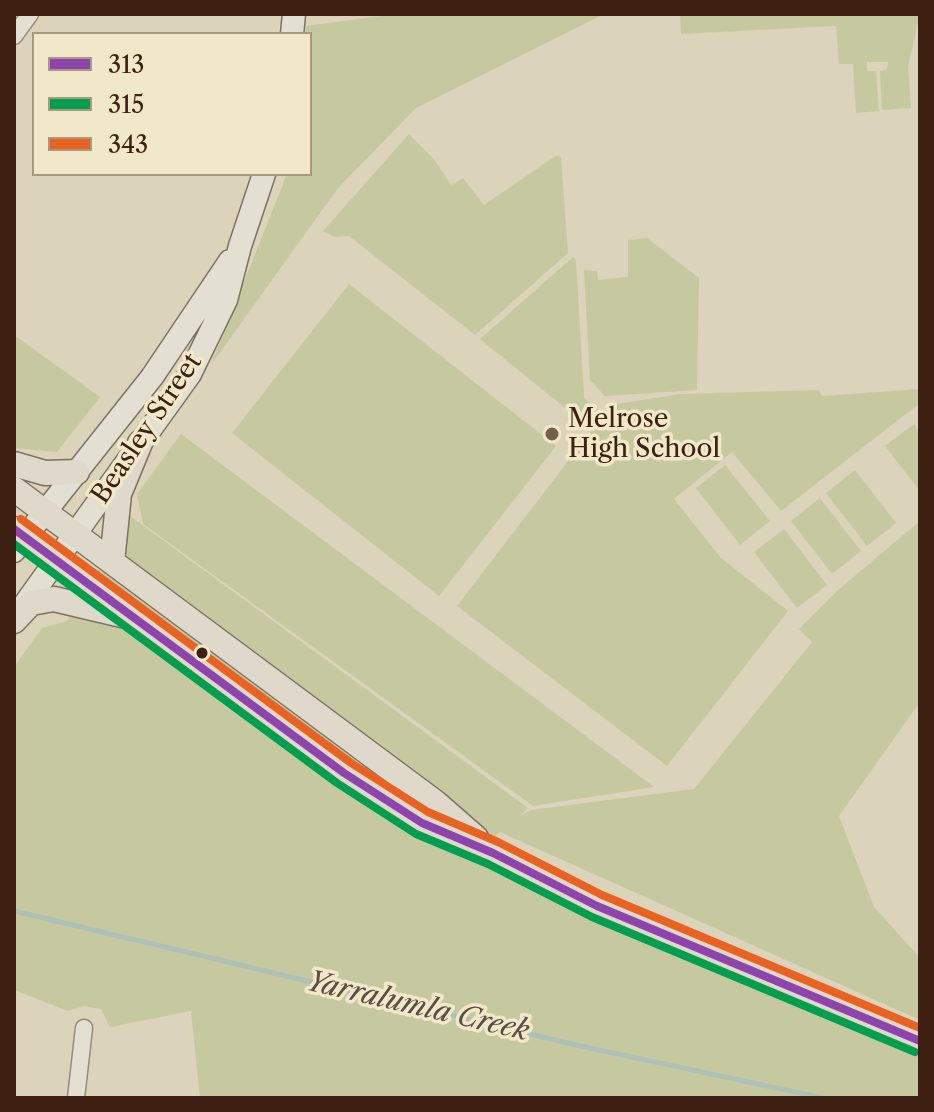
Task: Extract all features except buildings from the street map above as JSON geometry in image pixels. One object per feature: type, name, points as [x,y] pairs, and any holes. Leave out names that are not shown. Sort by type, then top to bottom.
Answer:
[{"type":"main road","name":"Beasley Street","points":[[14,620],[190,374],[226,300],[263,176]]},
{"type":"main road","name":"Beasley Street","points":[[18,539],[45,512],[152,377],[240,246]]},
{"type":"main road","points":[[112,562],[119,494],[140,443]]},
{"type":"main road","points":[[14,464],[45,473],[77,472]]},
{"type":"main road","points":[[14,489],[436,803],[493,853]]},
{"type":"main road","points":[[18,539],[56,560],[344,773],[422,823],[493,853],[597,906],[920,1041]]},
{"type":"main road","points":[[14,620],[31,603],[54,599],[132,617]]},
{"type":"street","points":[[14,36],[30,14]]},
{"type":"street","points":[[76,1098],[84,1028]]},
{"type":"green space","points":[[396,14],[604,14],[416,108],[338,188],[211,365],[286,176],[312,176],[312,32],[305,32],[306,26]]},
{"type":"green space","points":[[680,14],[920,14],[908,66],[911,108],[882,110],[880,71],[887,70],[888,62],[867,62],[867,71],[876,71],[879,111],[856,113],[853,64],[839,64],[836,26],[681,34]]},
{"type":"green space","points":[[409,134],[434,159],[451,185],[463,178],[484,205],[557,155],[561,157],[568,253],[475,335],[349,236],[334,237],[323,231]]},
{"type":"green space","points":[[647,238],[699,278],[697,390],[605,396],[590,380],[584,270],[597,271],[598,280],[628,277],[628,240]]},
{"type":"green space","points":[[573,257],[576,260],[584,397],[596,410],[585,424],[480,339]]},
{"type":"green space","points":[[349,284],[556,446],[439,596],[232,433]]},
{"type":"green space","points":[[14,335],[100,397],[57,452],[14,448]]},
{"type":"green space","points":[[920,389],[920,403],[781,511],[732,452],[674,499],[721,558],[788,611],[667,766],[457,606],[611,405],[680,394],[819,390],[822,396]]},
{"type":"green space","points":[[914,424],[920,432],[920,491],[885,446]]},
{"type":"green space","points":[[181,434],[654,787],[533,806],[143,524],[137,494]]},
{"type":"green space","points":[[725,465],[770,521],[740,545],[696,488]]},
{"type":"green space","points":[[855,470],[896,523],[867,546],[826,493]]},
{"type":"green space","points":[[820,498],[861,551],[832,574],[791,521]]},
{"type":"green space","points":[[130,516],[528,808],[519,817],[531,810],[694,789],[812,642],[799,629],[838,590],[920,521],[920,702],[839,816],[874,907],[920,958],[920,1020],[500,832],[488,842],[561,878],[920,1026],[920,1098],[200,1098],[191,1011],[110,1027],[101,1009],[84,1006],[68,1011],[14,990],[14,667],[42,628],[67,621]]},
{"type":"green space","points":[[784,529],[827,585],[797,608],[754,552]]},
{"type":"waterway","name":"Yarralumla Creek","points":[[14,911],[576,1045],[823,1098]]},
{"type":"transit line","name":"343","points":[[21,519],[351,763],[428,812],[498,842],[602,895],[920,1028]]},
{"type":"transit line","name":"313","points":[[14,529],[344,773],[422,823],[493,853],[597,906],[920,1041]]},
{"type":"transit line","name":"315","points":[[14,544],[337,783],[416,834],[488,864],[592,917],[915,1052]]},
{"type":"place","name":"Melrose High School","points":[[552,434]]}]
